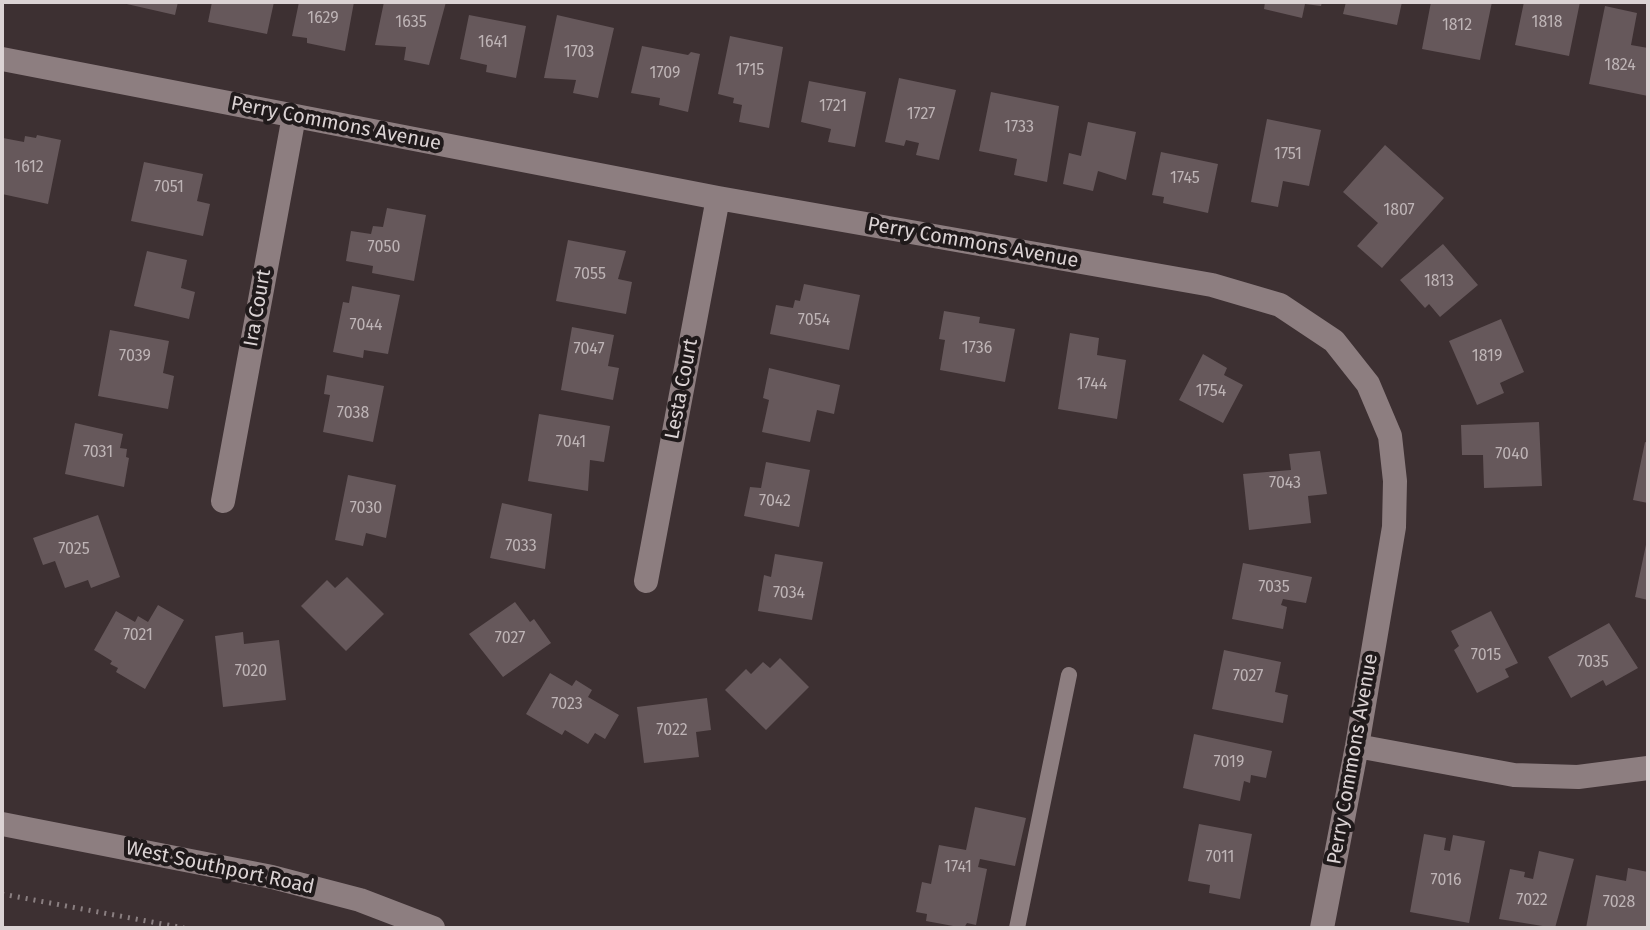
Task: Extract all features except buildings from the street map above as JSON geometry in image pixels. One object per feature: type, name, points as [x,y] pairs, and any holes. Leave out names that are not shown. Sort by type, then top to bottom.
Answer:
[{"type":"street","name":"Perry Commons Avenue","points":[[2,59],[718,198],[1212,285],[1280,305],[1334,341],[1368,384],[1390,436],[1395,481],[1394,527],[1322,928]]},
{"type":"street","name":"Ira Court","points":[[223,501],[294,116]]},
{"type":"street","name":"Lesta Court","points":[[646,581],[718,198]]},
{"type":"street","points":[[1357,746],[1514,775],[1578,777],[1648,768]]},
{"type":"street","name":"West Southport Road","points":[[2,824],[272,877],[360,900],[433,928]]},
{"type":"lane","points":[[1017,928],[1069,675]]},
{"type":"path","points":[[2,894],[184,928]]}]
